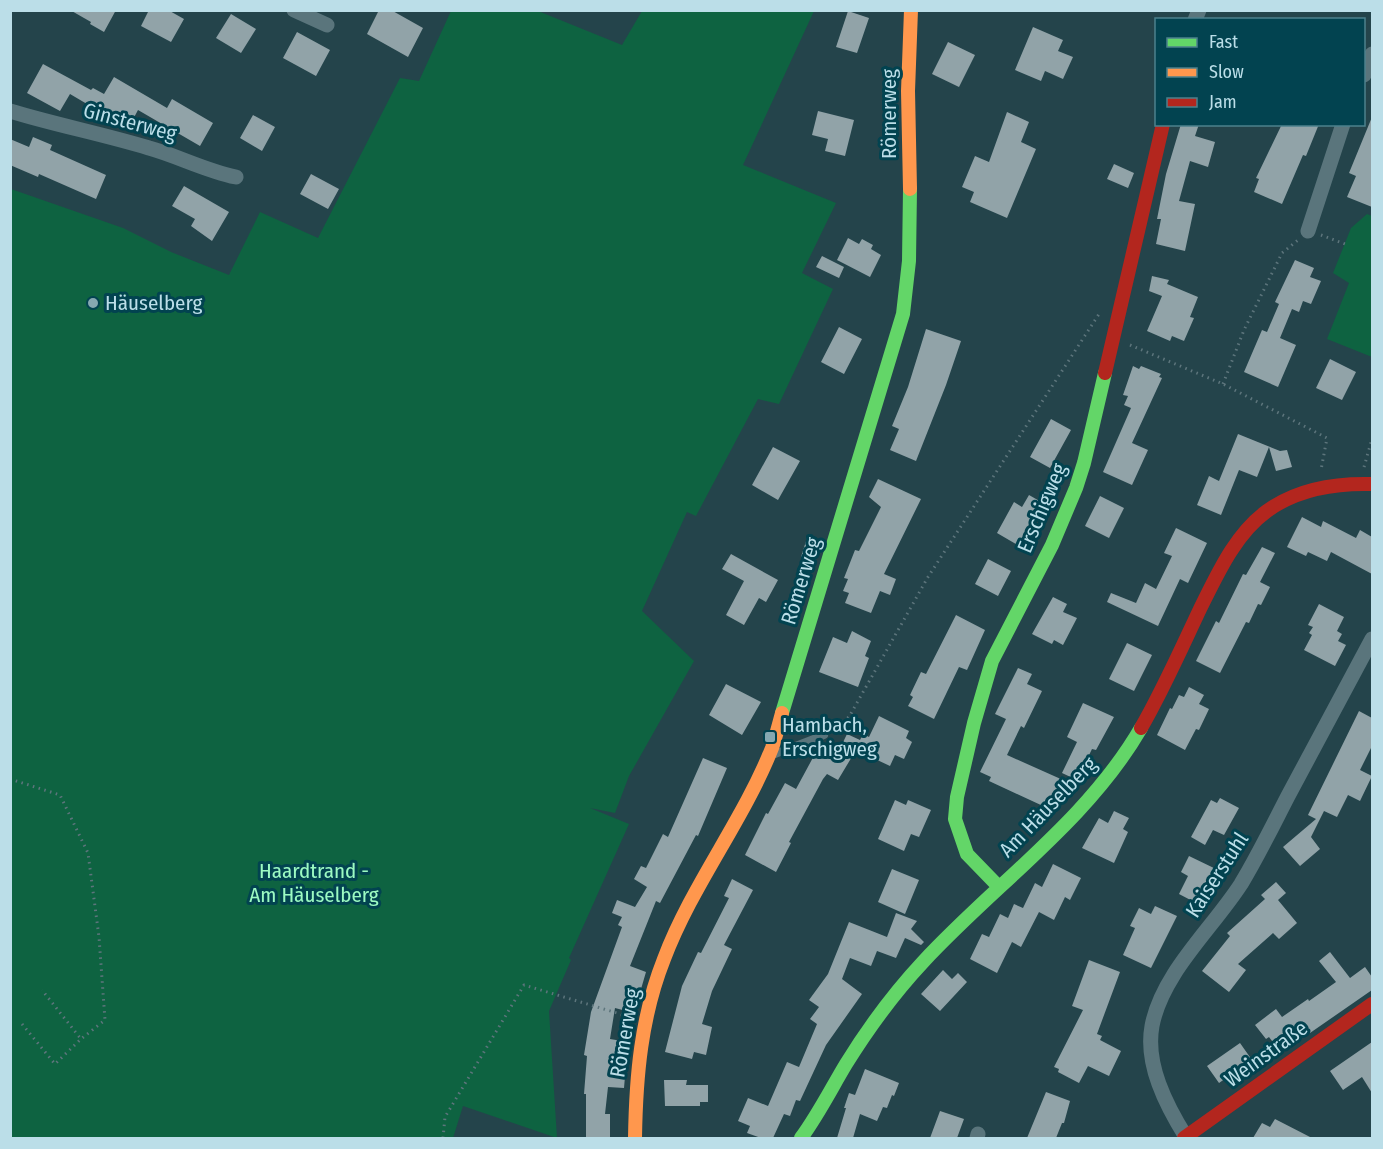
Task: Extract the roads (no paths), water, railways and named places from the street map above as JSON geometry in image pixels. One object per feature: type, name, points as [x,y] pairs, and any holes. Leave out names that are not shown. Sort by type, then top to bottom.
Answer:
[{"type":"street","points":[[294,10],[327,25]]},
{"type":"street","name":"Römerweg","points":[[635,1138],[637,1066],[644,1021],[656,979],[676,929],[769,756],[894,347],[907,292],[912,240],[908,101],[911,10]]},
{"type":"street","points":[[1365,72],[1372,54]]},
{"type":"street","name":"Ginsterweg","points":[[10,111],[131,142],[211,171],[236,177]]},
{"type":"street","name":"Erschigweg","points":[[999,887],[967,854],[955,819],[957,797],[974,723],[992,661],[1052,545],[1076,488],[1095,424],[1163,126]]},
{"type":"street","points":[[1308,231],[1343,126]]},
{"type":"street","name":"Am Häuselberg","points":[[801,1138],[882,1009],[940,944],[1085,804],[1123,757],[1148,714],[1215,578],[1241,536],[1256,520],[1272,508],[1290,499],[1318,490],[1366,483]]},
{"type":"street","name":"Kaiserstuhl","points":[[1185,1138],[1156,1072],[1151,1051],[1156,1011],[1173,976],[1242,882],[1372,639]]},
{"type":"street","name":"Weinstraße","points":[[1185,1138],[1372,1004]]},
{"type":"lane","points":[[769,756],[824,735]]},
{"type":"place","name":"Häuselberg","points":[[93,303]]},
{"type":"place","name":"Hambach, Erschigweg","points":[[770,737]]},
{"type":"park label","name":"Haardtrand - Am Häuselberg","points":[[314,883]]}]
